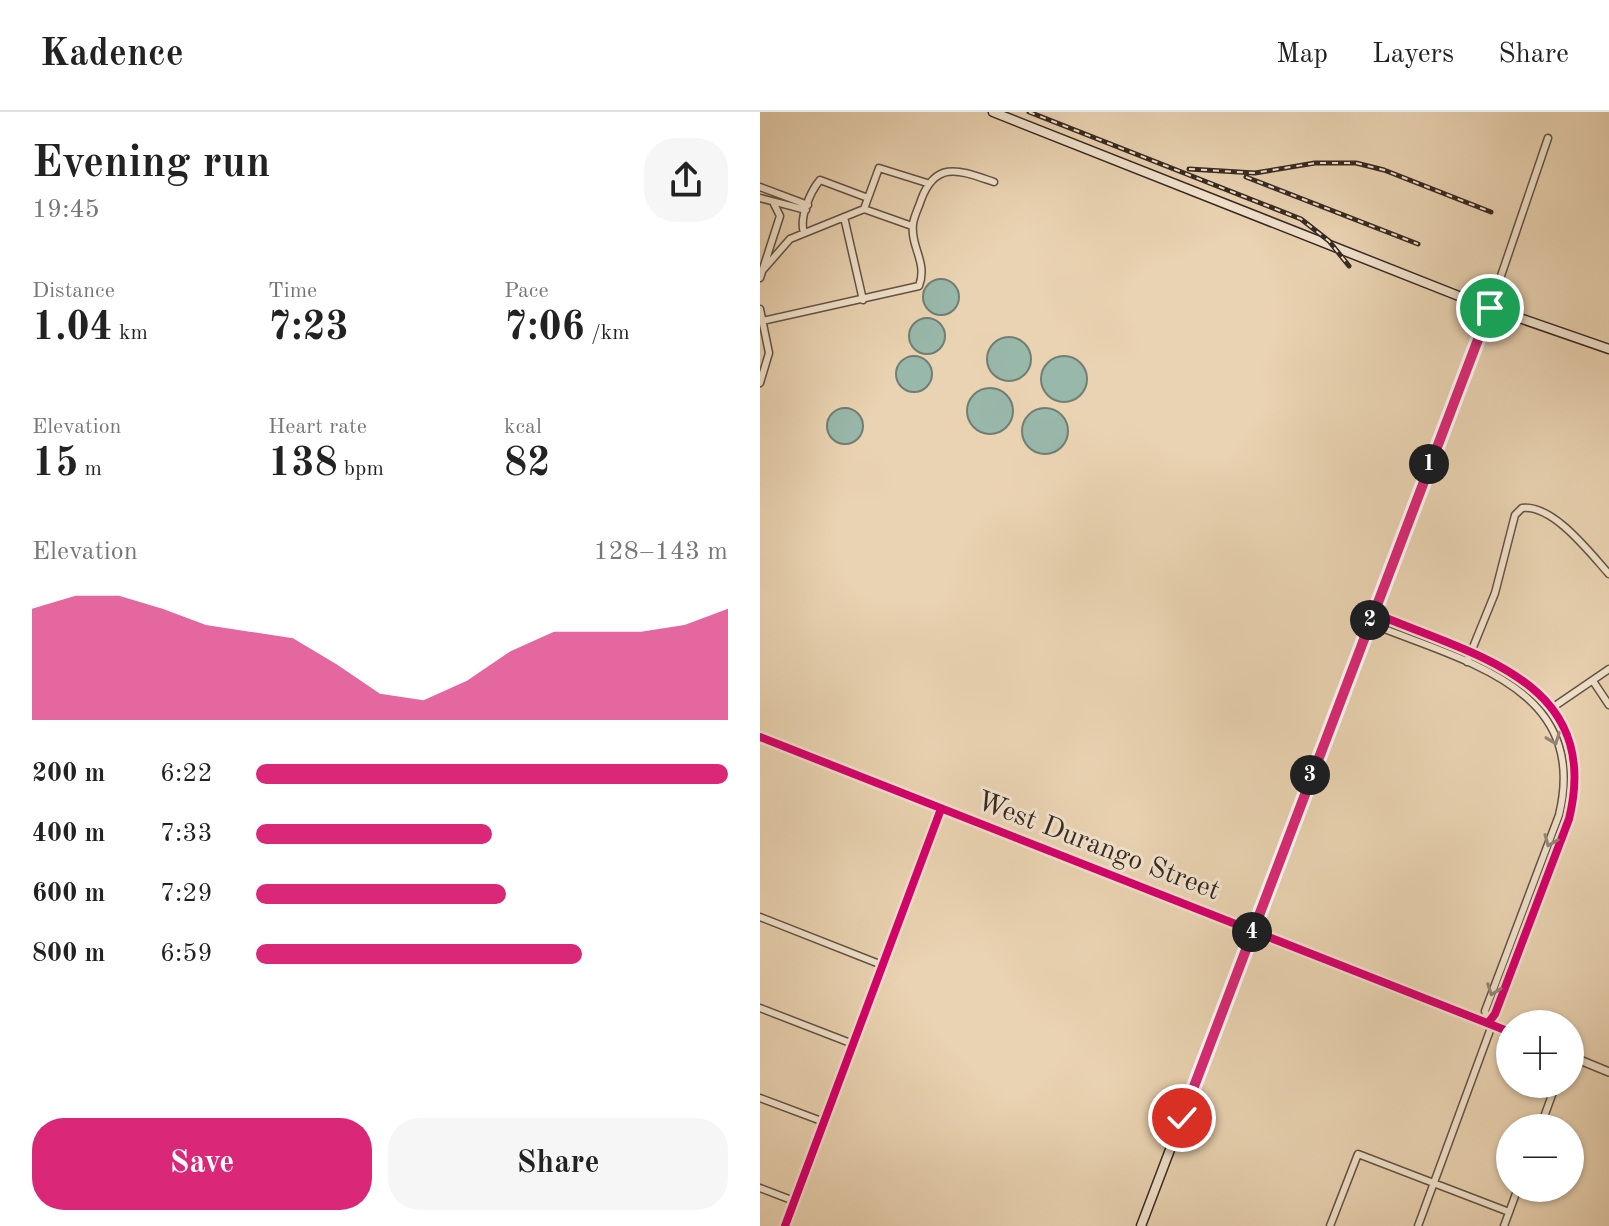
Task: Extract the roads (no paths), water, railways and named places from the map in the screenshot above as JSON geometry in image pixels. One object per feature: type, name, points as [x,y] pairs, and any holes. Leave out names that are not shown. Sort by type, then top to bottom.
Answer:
[{"type":"main road","points":[[993,112],[1490,308],[1609,349]]},
{"type":"main road","points":[[1141,1226],[1490,308]]},
{"type":"street","points":[[1490,308],[1548,138]]},
{"type":"street","points":[[864,209],[879,168],[927,183]]},
{"type":"street","points":[[762,321],[919,286],[924,272],[912,226],[927,183],[943,173],[960,170],[994,182]]},
{"type":"street","points":[[804,233],[801,225],[820,180],[868,198]]},
{"type":"street","points":[[760,187],[807,208]]},
{"type":"street","points":[[760,198],[774,204],[783,202],[807,208]]},
{"type":"street","points":[[761,274],[780,216],[774,204]]},
{"type":"street","points":[[761,274],[790,239],[864,209],[912,226]]},
{"type":"street","points":[[844,217],[863,300]]},
{"type":"street","points":[[760,309],[769,353],[760,383]]},
{"type":"street","points":[[1467,662],[1495,593],[1515,515],[1522,508],[1530,507],[1565,526],[1609,574]]},
{"type":"street","points":[[1371,618],[1386,618],[1471,652],[1526,680],[1551,708],[1570,749],[1573,802],[1418,1226]]},
{"type":"street","points":[[1371,618],[1382,628],[1509,681],[1543,714],[1561,759],[1563,797],[1556,825],[1485,1011],[1490,1024]]},
{"type":"street","points":[[1543,714],[1609,669]]},
{"type":"street","points":[[1593,681],[1609,705]]},
{"type":"street","name":"West Durango Street","points":[[760,737],[1496,1026]]},
{"type":"street","points":[[785,1226],[941,809]]},
{"type":"street","points":[[760,917],[882,965]]},
{"type":"street","points":[[760,1008],[853,1044]]},
{"type":"street","points":[[1584,1062],[1609,1072]]},
{"type":"street","points":[[760,1098],[824,1122]]},
{"type":"street","points":[[1330,1226],[1358,1154],[1509,1212]]},
{"type":"street","points":[[760,1188],[794,1201]]},
{"type":"street","points":[[1504,1226],[1513,1202]]},
{"type":"railway","points":[[1029,112],[1301,219],[1329,241],[1349,266]]},
{"type":"railway","points":[[1189,169],[1255,173],[1315,163],[1356,163],[1384,170],[1491,212]]},
{"type":"railway","points":[[1246,177],[1418,244]]}]
